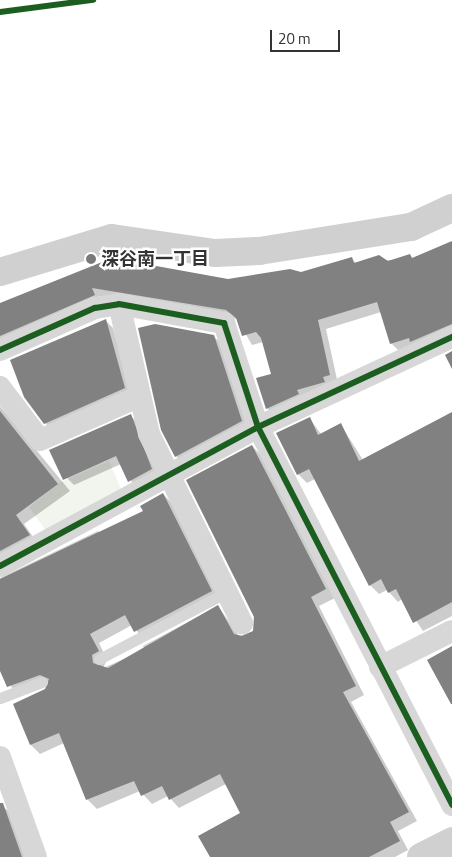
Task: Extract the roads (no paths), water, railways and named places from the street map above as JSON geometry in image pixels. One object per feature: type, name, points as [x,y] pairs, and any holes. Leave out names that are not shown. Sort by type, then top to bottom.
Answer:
[{"type":"street","points":[[0,272],[112,238],[215,253],[259,252],[411,227],[452,209]]},
{"type":"street","points":[[119,304],[140,396],[167,477],[242,623]]},
{"type":"street","points":[[0,350],[95,308],[119,304],[224,323],[258,427],[452,805]]},
{"type":"street","points":[[0,566],[258,427],[452,337]]},
{"type":"street","points":[[0,388],[40,440],[140,396]]},
{"type":"street","points":[[380,667],[452,631]]},
{"type":"street","points":[[0,757],[4,780],[36,857]]},
{"type":"street","points":[[421,857],[452,841]]},
{"type":"lane","points":[[99,659],[225,593]]},
{"type":"lane","points":[[0,698],[42,682]]},
{"type":"place","name":"深谷南一丁目","points":[[91,259]]}]
